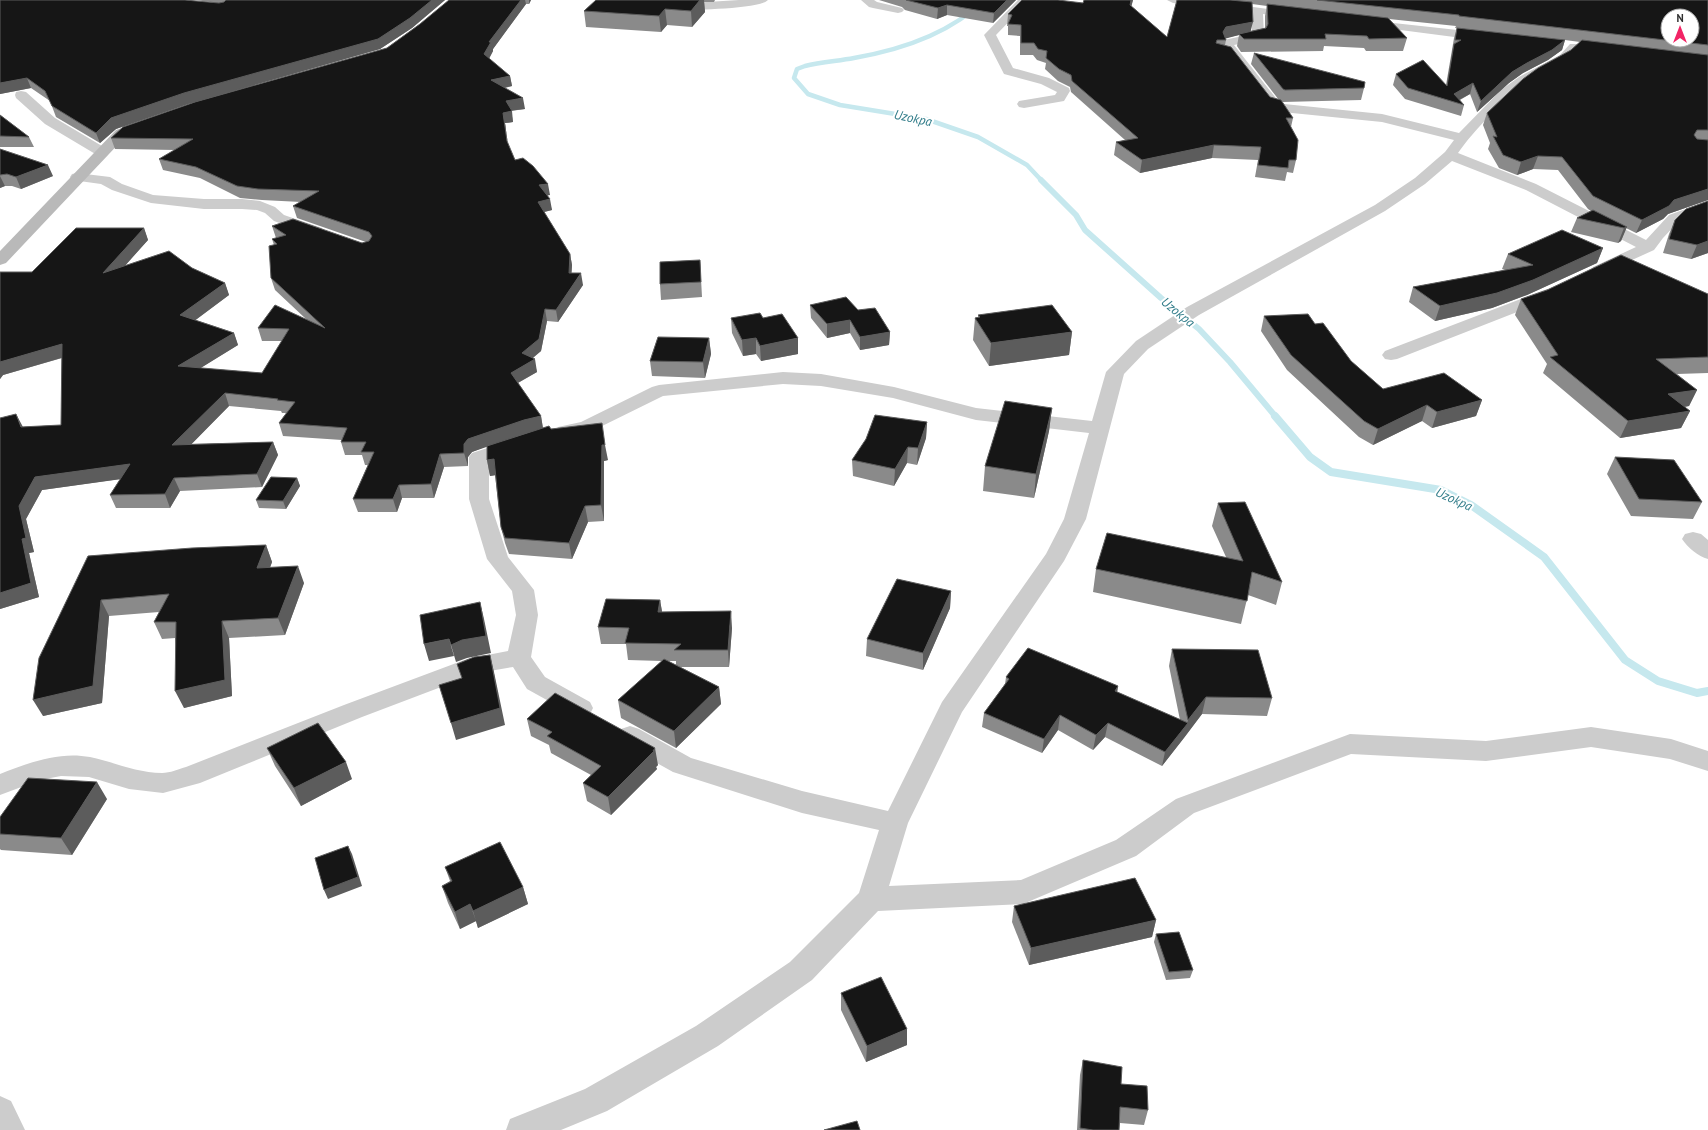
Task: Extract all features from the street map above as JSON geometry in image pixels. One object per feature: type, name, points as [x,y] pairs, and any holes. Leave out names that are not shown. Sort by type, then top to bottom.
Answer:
[{"type":"main road","points":[[0,260],[77,177],[121,133],[151,122]]},
{"type":"street","points":[[663,7],[693,7],[762,0]]},
{"type":"street","points":[[867,0],[873,5],[898,10]]},
{"type":"street","points":[[1024,0],[990,35],[1008,71],[1045,81],[1064,91],[1059,98],[1024,104]]},
{"type":"street","points":[[1173,0],[1304,16]]},
{"type":"street","points":[[1257,10],[1258,36],[1228,43],[1229,48],[1274,105],[1282,108],[1382,118],[1462,138]]},
{"type":"street","points":[[1352,21],[1494,38]]},
{"type":"street","points":[[522,1130],[596,1100],[707,1036],[801,971],[871,899],[896,823],[951,708],[1056,556],[1075,519],[1115,372],[1142,345],[1184,317],[1380,208],[1420,181],[1450,155],[1462,138],[1506,93],[1523,80],[1564,58],[1578,47],[1558,45]]},
{"type":"street","points":[[21,95],[50,121],[102,152]]},
{"type":"street","points":[[1450,155],[1531,187],[1648,247]]},
{"type":"street","points":[[77,177],[105,180],[117,187],[151,199],[204,204],[242,204],[260,206],[270,210],[279,218],[330,235]]},
{"type":"street","points":[[1584,277],[1648,247],[1674,218],[1708,206]]},
{"type":"street","points":[[1391,355],[1534,300],[1562,287]]},
{"type":"street","points":[[896,823],[802,802],[682,765],[536,683],[519,658],[527,615],[523,590],[498,559],[479,499],[479,457],[542,436],[587,426],[659,391],[783,378],[821,380],[894,393],[976,414],[1100,428]]},
{"type":"street","points":[[0,785],[36,771],[61,766],[90,767],[129,779],[163,783],[191,776],[353,711],[475,665],[519,658]]},
{"type":"street","points":[[871,899],[1023,892],[1126,848],[1185,806],[1350,744],[1486,751],[1591,737],[1671,749],[1708,761]]},
{"type":"street","points":[[0,1112],[10,1130]]},
{"type":"building","points":[[0,0],[185,0],[219,3],[226,0],[432,0],[410,18],[378,39],[184,93],[111,118],[96,133],[52,106],[45,91],[27,78],[0,83]]},
{"type":"building","points":[[449,0],[521,0],[489,42],[491,42],[484,54],[510,76],[491,80],[523,98],[506,101],[512,111],[503,113],[507,141],[515,160],[523,158],[533,166],[548,184],[539,185],[550,199],[538,202],[570,254],[569,273],[581,273],[556,310],[545,309],[539,339],[522,353],[535,359],[511,373],[541,416],[524,420],[468,439],[464,444],[464,453],[440,454],[431,484],[399,485],[393,499],[353,499],[374,452],[361,452],[366,442],[341,442],[347,428],[279,423],[295,402],[225,393],[172,445],[273,442],[257,474],[174,478],[165,494],[110,495],[130,464],[35,477],[19,506],[26,538],[22,539],[31,583],[0,593],[0,418],[16,414],[21,427],[61,425],[62,344],[0,362],[0,272],[32,272],[76,228],[144,228],[103,273],[169,251],[192,268],[225,283],[180,315],[234,333],[178,366],[262,373],[289,329],[258,328],[275,305],[325,328],[271,278],[269,246],[277,244],[272,239],[286,235],[272,226],[293,219],[362,243],[369,241],[372,236],[369,232],[293,206],[319,191],[258,189],[237,186],[196,167],[159,159],[193,139],[111,138],[123,127],[195,102],[387,48],[420,24]]},
{"type":"building","points":[[596,0],[700,0],[691,11],[665,9],[659,16],[584,11]]},
{"type":"building","points":[[906,0],[1007,0],[994,13],[947,5],[938,8]]},
{"type":"building","points":[[1022,0],[1058,0],[1083,3],[1084,0],[1131,0],[1130,5],[1167,37],[1177,0],[1230,0],[1252,2],[1253,22],[1226,27],[1223,32],[1226,40],[1217,40],[1216,43],[1231,47],[1270,97],[1281,100],[1293,118],[1286,118],[1298,140],[1296,160],[1289,160],[1288,168],[1258,165],[1261,147],[1214,145],[1142,160],[1116,142],[1138,138],[1072,81],[1071,75],[1059,69],[1046,58],[1047,51],[1038,49],[1034,43],[1021,43],[1021,25],[1008,24],[1012,15],[1008,14]]},
{"type":"building","points":[[1317,0],[1708,0],[1708,45],[1700,44],[1700,8],[1660,8],[1660,39]]},
{"type":"building","points":[[1267,4],[1388,18],[1407,38],[1369,39],[1367,36],[1325,34],[1326,39],[1244,39],[1239,34],[1266,28],[1268,24]]},
{"type":"building","points":[[1457,28],[1565,40],[1552,50],[1512,72],[1481,101],[1473,83],[1454,94],[1464,105],[1408,88],[1396,74],[1423,60],[1447,86],[1454,44],[1461,40],[1455,40]]},
{"type":"building","points":[[1582,40],[1708,55],[1708,130],[1697,130],[1694,135],[1697,139],[1708,140],[1708,189],[1674,200],[1669,206],[1642,220],[1593,196],[1562,157],[1538,156],[1521,162],[1503,155],[1493,136],[1497,137],[1487,113],[1523,79],[1538,68],[1571,50]]},
{"type":"building","points":[[1254,53],[1365,82],[1364,88],[1285,90]]},
{"type":"building","points":[[0,115],[29,137],[0,136]]},
{"type":"building","points":[[0,149],[48,165],[16,177],[7,174],[0,175]]},
{"type":"building","points":[[1708,201],[1708,241],[1697,245],[1669,239],[1675,220],[1686,209]]},
{"type":"building","points":[[1593,210],[1627,227],[1624,228],[1577,218]]},
{"type":"building","points":[[1562,230],[1603,248],[1533,280],[1497,293],[1440,306],[1413,287],[1533,265],[1508,254]]},
{"type":"building","points":[[1621,255],[1708,294],[1708,357],[1656,359],[1697,390],[1668,394],[1690,411],[1628,421],[1550,357],[1558,355],[1521,299],[1547,290]]},
{"type":"building","points":[[700,260],[701,282],[660,284],[660,262]]},
{"type":"building","points":[[846,297],[858,310],[875,308],[890,332],[860,337],[850,320],[827,324],[810,305]]},
{"type":"building","points":[[1052,305],[1072,332],[991,343],[975,318],[980,317],[978,315]]},
{"type":"building","points":[[760,313],[763,318],[782,314],[798,338],[760,346],[756,338],[742,340],[731,318]]},
{"type":"building","points":[[1308,314],[1315,324],[1323,323],[1351,361],[1383,389],[1444,373],[1482,400],[1437,412],[1427,405],[1378,429],[1364,421],[1291,355],[1264,316]]},
{"type":"building","points":[[658,337],[709,338],[703,362],[650,361]]},
{"type":"building","points":[[1005,401],[1052,408],[1036,474],[985,466]]},
{"type":"building","points":[[875,415],[927,422],[918,448],[908,447],[895,469],[852,460],[866,439]]},
{"type":"building","points":[[602,423],[605,445],[602,445],[601,505],[585,506],[569,543],[505,538],[501,527],[494,459],[487,460],[487,446],[549,426],[551,429]]},
{"type":"building","points":[[1615,457],[1674,460],[1702,502],[1639,499]]},
{"type":"building","points":[[271,477],[297,478],[283,501],[256,500]]},
{"type":"building","points":[[1245,502],[1282,582],[1252,572],[1247,601],[1096,569],[1107,533],[1243,561],[1218,503]]},
{"type":"building","points":[[266,545],[257,568],[298,566],[278,618],[222,621],[225,680],[175,691],[176,622],[154,622],[169,594],[101,600],[93,686],[33,700],[39,658],[88,556],[192,548]]},
{"type":"building","points":[[897,579],[951,591],[923,653],[867,639]]},
{"type":"building","points":[[606,599],[660,600],[658,612],[731,611],[728,650],[674,650],[681,644],[625,643],[629,628],[598,627]]},
{"type":"building","points":[[480,602],[486,636],[462,640],[451,645],[449,639],[424,644],[420,615]]},
{"type":"building","points":[[1028,648],[1118,686],[1115,691],[1188,723],[1165,752],[1108,723],[1096,735],[1060,715],[1044,739],[984,713],[1009,679],[1006,677]]},
{"type":"building","points":[[1172,649],[1258,650],[1272,698],[1206,697],[1188,720]]},
{"type":"building","points":[[490,655],[500,708],[451,723],[439,685],[462,678],[457,664],[474,657]]},
{"type":"building","points":[[664,659],[719,687],[674,731],[618,700]]},
{"type":"building","points":[[555,693],[655,748],[654,751],[608,797],[583,783],[601,766],[547,736],[552,732],[527,719]]},
{"type":"building","points":[[318,723],[346,762],[294,788],[267,748]]},
{"type":"building","points":[[28,778],[97,782],[61,838],[0,834],[0,817]]},
{"type":"building","points":[[500,842],[523,887],[473,911],[470,904],[455,912],[442,886],[452,881],[445,867]]},
{"type":"building","points":[[348,846],[358,877],[324,890],[315,858]]},
{"type":"building","points":[[1135,878],[1156,920],[1031,948],[1014,906]]},
{"type":"building","points":[[1179,932],[1193,970],[1169,972],[1156,934]]},
{"type":"building","points":[[881,977],[907,1029],[867,1046],[841,993]]},
{"type":"building","points":[[1083,1060],[1122,1067],[1121,1084],[1147,1086],[1148,1110],[1120,1107],[1119,1130],[1093,1130],[1080,1128]]},
{"type":"building","points":[[857,1121],[860,1130],[824,1130]]},
{"type":"waterway","name":"Uzokpa","points":[[984,0],[971,12],[956,22],[924,39],[871,55],[805,66],[797,69],[794,78],[808,94],[840,105],[926,119],[978,137],[1027,165],[1042,181]]},
{"type":"waterway","name":"Uzokpa","points":[[1042,181],[1076,215],[1085,230],[1161,298],[1199,329],[1230,362],[1276,417]]},
{"type":"waterway","name":"Uzokpa","points":[[1275,416],[1310,457],[1331,472],[1441,490],[1471,505],[1544,557],[1625,660],[1658,681],[1697,693],[1708,691]]}]
